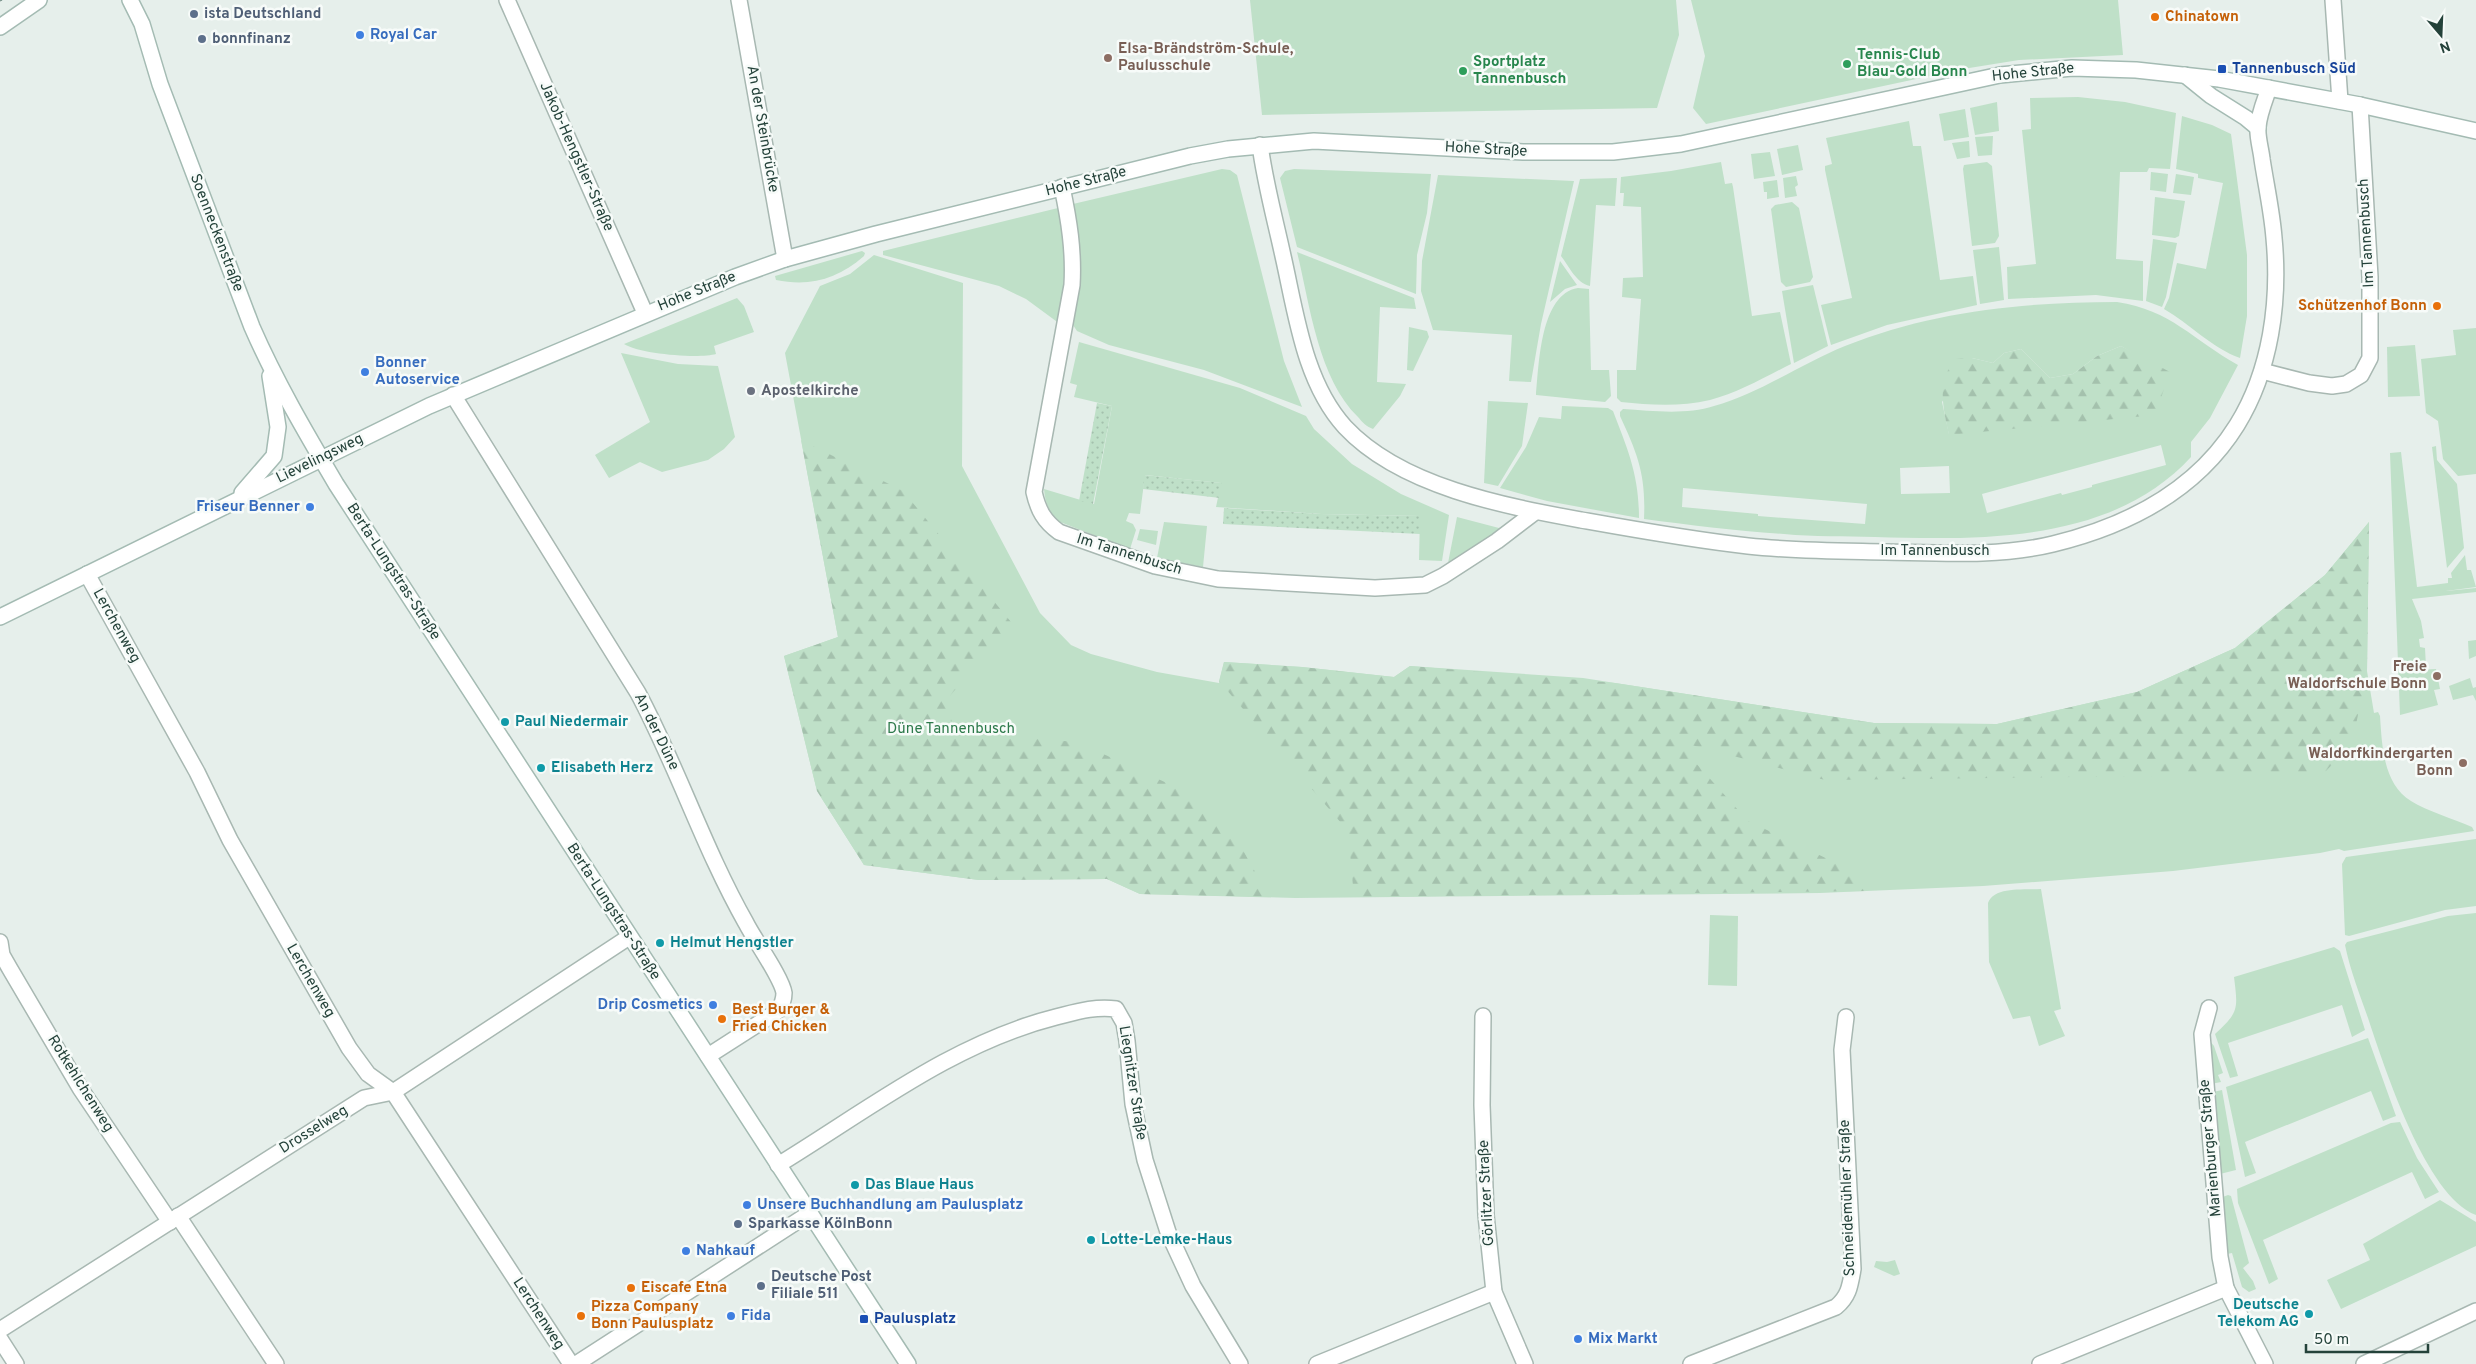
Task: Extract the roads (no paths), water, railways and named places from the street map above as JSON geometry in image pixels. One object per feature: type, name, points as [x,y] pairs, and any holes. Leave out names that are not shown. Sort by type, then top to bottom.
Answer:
[{"type":"street","points":[[0,26],[39,0]]},
{"type":"street","name":"Soenneckenstraße","points":[[130,0],[142,24],[160,84],[181,142],[268,365],[320,458]]},
{"type":"street","points":[[142,0],[142,24]]},
{"type":"street","name":"Jakob-Hengstler-Straße","points":[[507,0],[645,313]]},
{"type":"street","name":"An der Steinbrücke","points":[[738,0],[785,259]]},
{"type":"street","points":[[2333,0],[2340,101]]},
{"type":"street","name":"Hohe Straße","points":[[645,313],[785,259],[1062,187],[1190,156],[1260,145],[1314,141],[1532,152],[1613,152],[1681,144],[1964,82],[2038,69],[2126,69],[2184,74],[2340,101],[2476,131]]},
{"type":"street","points":[[2184,74],[2211,96],[2246,118],[2258,128]]},
{"type":"street","name":"Im Tannenbusch","points":[[1260,145],[1294,307],[1317,386],[1344,426],[1369,447],[1417,476],[1453,490],[1535,512],[1687,538],[1761,547],[1928,553],[2001,551],[2050,545],[2098,531],[2136,515],[2162,501],[2186,484],[2215,454],[2237,425],[2262,371],[2271,335],[2276,269],[2274,237],[2258,128],[2269,88]]},
{"type":"street","name":"Im Tannenbusch","points":[[2262,371],[2332,386],[2346,384],[2361,375],[2370,358],[2370,277],[2360,105]]},
{"type":"street","name":"Im Tannenbusch","points":[[1062,187],[1071,229],[1072,285],[1034,492],[1038,510],[1048,524],[1059,532],[1154,566],[1218,579],[1375,588],[1425,585],[1443,576],[1497,541],[1535,512]]},
{"type":"street","name":"Lievelingsweg","points":[[0,617],[320,458],[453,395],[645,313]]},
{"type":"street","points":[[233,501],[274,456],[278,427],[268,365]]},
{"type":"street","name":"An der Düne","points":[[453,395],[638,693],[740,913],[784,991],[782,1005],[778,1011],[708,1056]]},
{"type":"street","name":"Berta-Lungstras-Straße","points":[[320,458],[908,1364]]},
{"type":"street","name":"Lerchenweg","points":[[87,574],[197,772],[230,840],[349,1048],[368,1074],[393,1092],[571,1364]]},
{"type":"street","name":"Drosselweg","points":[[0,1330],[364,1098],[393,1092],[629,936]]},
{"type":"street","name":"Rotkehlchenweg","points":[[0,942],[2,954],[10,969],[80,1088],[276,1364]]},
{"type":"street","name":"Liegnitzer Straße","points":[[778,1165],[945,1062],[990,1039],[1028,1024],[1077,1012],[1101,1007],[1116,1009],[1124,1023],[1133,1104],[1145,1160],[1168,1232],[1193,1286],[1240,1364]]},
{"type":"street","name":"Marienburger Straße","points":[[2209,1008],[2202,1034],[2215,1201],[2226,1288],[2265,1364]]},
{"type":"street","name":"Görlitzer Straße","points":[[1483,1016],[1481,1055],[1486,1215],[1494,1292],[1525,1364]]},
{"type":"street","name":"Schneidemühler Straße","points":[[1691,1364],[1836,1307],[1844,1300],[1850,1290],[1853,1269],[1842,1050],[1846,1017]]},
{"type":"street","points":[[576,1364],[810,1213]]},
{"type":"street","points":[[2040,1364],[2226,1288]]},
{"type":"street","points":[[1317,1364],[1494,1292]]},
{"type":"street","points":[[2364,1364],[2476,1311]]},
{"type":"street","points":[[0,1339],[16,1364]]},
{"type":"place","name":"ista Deutschland","points":[[194,14]]},
{"type":"place","name":"Chinatown","points":[[2155,17]]},
{"type":"place","name":"Royal Car","points":[[360,35]]},
{"type":"place","name":"bonnfinanz","points":[[202,39]]},
{"type":"place","name":"Elsa-Brändström-Schule, Paulusschule","points":[[1108,58]]},
{"type":"place","name":"Tennis-Club Blau-Gold Bonn","points":[[1847,64]]},
{"type":"place","name":"Tannenbusch Süd","points":[[2222,69]]},
{"type":"place","name":"Sportplatz Tannenbusch","points":[[1463,71]]},
{"type":"place","name":"Schützenhof Bonn","points":[[2437,306]]},
{"type":"place","name":"Bonner Autoservice","points":[[365,372]]},
{"type":"place","name":"Apostelkirche","points":[[751,391]]},
{"type":"place","name":"Friseur Benner","points":[[310,507]]},
{"type":"place","name":"Freie Waldorfschule Bonn","points":[[2437,676]]},
{"type":"place","name":"Paul Niedermair","points":[[505,722]]},
{"type":"place","name":"Waldorfkindergarten Bonn","points":[[2463,763]]},
{"type":"place","name":"Elisabeth Herz","points":[[541,768]]},
{"type":"place","name":"Helmut Hengstler","points":[[660,943]]},
{"type":"place","name":"Drip Cosmetics","points":[[713,1005]]},
{"type":"place","name":"Best Burger & Fried Chicken","points":[[722,1019]]},
{"type":"place","name":"Das Blaue Haus","points":[[855,1185]]},
{"type":"place","name":"Unsere Buchhandlung am Paulusplatz","points":[[747,1205]]},
{"type":"place","name":"Sparkasse KölnBonn","points":[[738,1224]]},
{"type":"place","name":"Lotte-Lemke-Haus","points":[[1091,1240]]},
{"type":"place","name":"Nahkauf","points":[[686,1251]]},
{"type":"place","name":"Deutsche Post Filiale 511","points":[[761,1286]]},
{"type":"place","name":"Eiscafe Etna","points":[[631,1288]]},
{"type":"place","name":"Deutsche Telekom AG","points":[[2309,1314]]},
{"type":"place","name":"Pizza Company Bonn Paulusplatz","points":[[581,1316]]},
{"type":"place","name":"Fida","points":[[731,1316]]},
{"type":"place","name":"Paulusplatz","points":[[864,1319]]},
{"type":"place","name":"Mix Markt","points":[[1578,1339]]},
{"type":"park label","name":"Düne Tannenbusch","points":[[951,729]]}]
